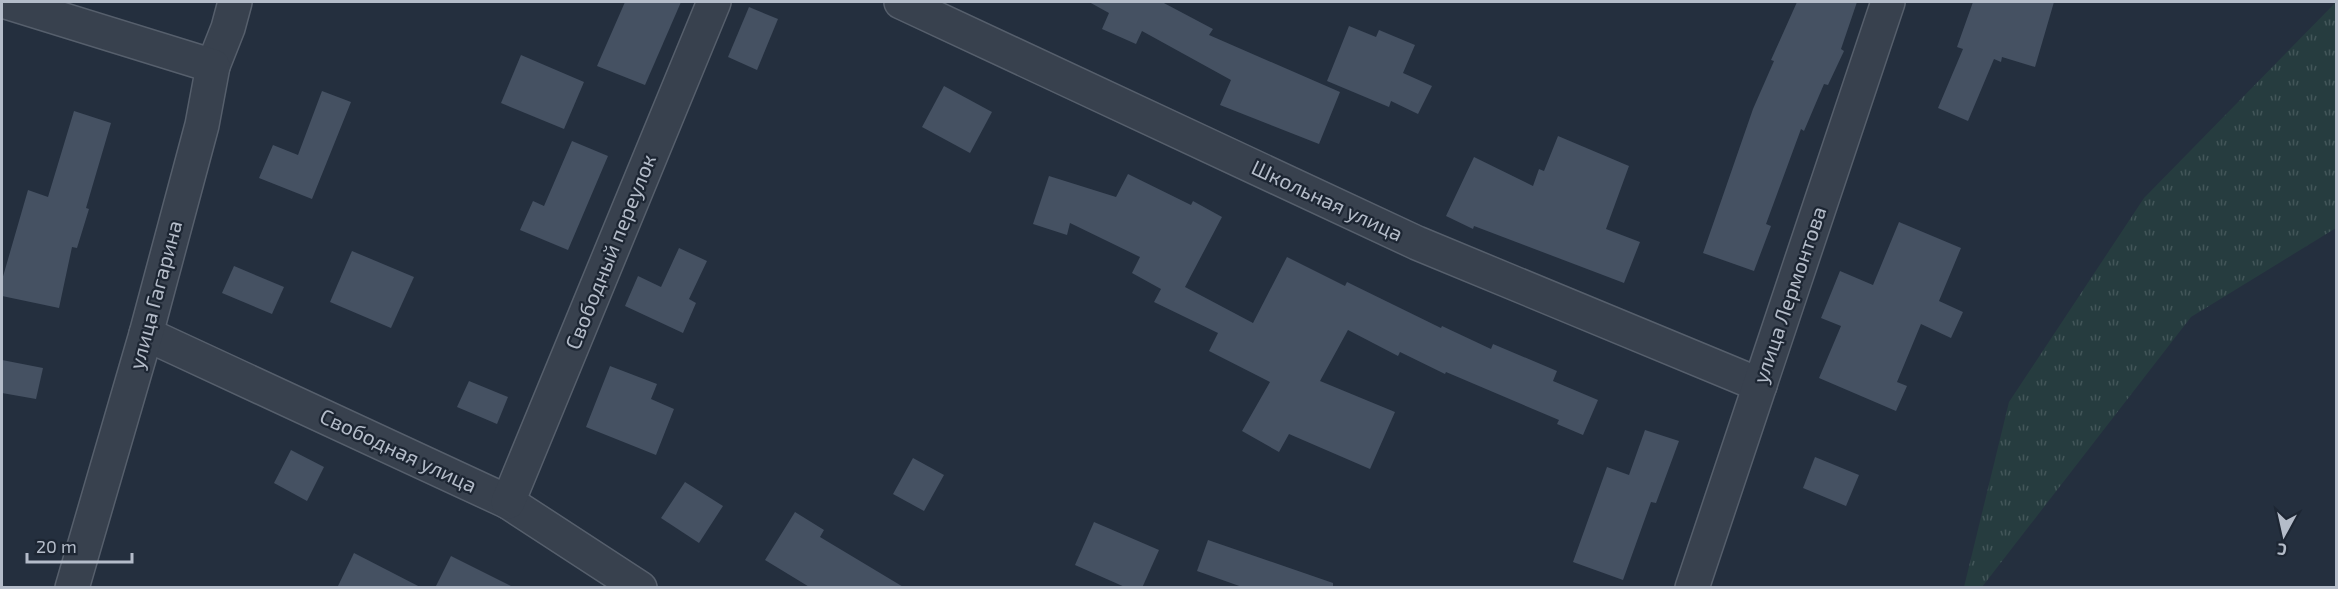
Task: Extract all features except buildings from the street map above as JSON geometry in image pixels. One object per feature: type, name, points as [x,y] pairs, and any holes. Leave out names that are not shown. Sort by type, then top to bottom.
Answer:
[{"type":"street","points":[[6,2],[213,66]]},
{"type":"street","name":"улица Гагарина","points":[[72,588],[146,334],[202,125],[213,66],[236,2]]},
{"type":"street","name":"Свободный переулок","points":[[508,502],[714,2]]},
{"type":"street","name":"Школьная улица","points":[[901,2],[1417,243],[1760,385]]},
{"type":"street","name":"улица Лермонтова","points":[[1692,588],[1888,2]]},
{"type":"street","name":"Свободная улица","points":[[146,334],[508,502],[640,588]]},
{"type":"green space","points":[[2336,2],[2336,228],[2191,317],[1982,587],[1964,587],[2009,402],[2144,198]]}]
